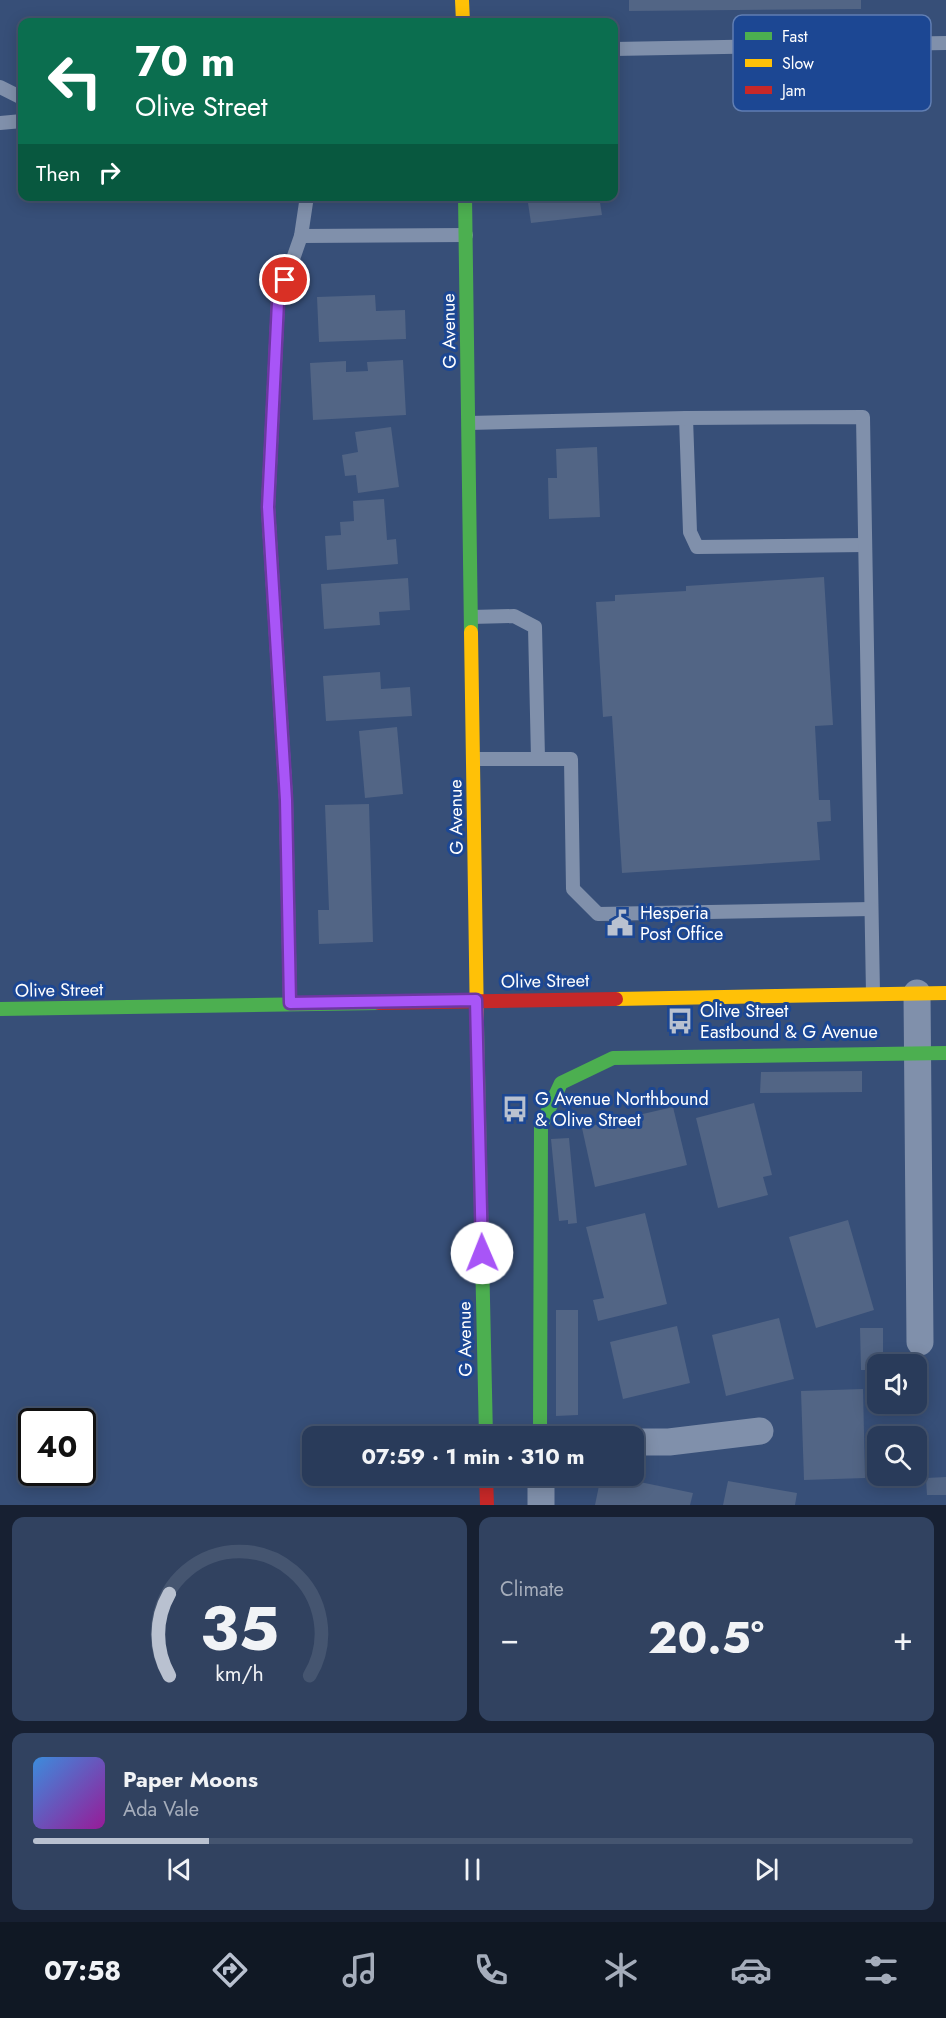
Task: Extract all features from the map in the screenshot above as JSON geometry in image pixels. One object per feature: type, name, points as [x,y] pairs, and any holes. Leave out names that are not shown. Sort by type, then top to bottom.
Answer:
[{"type":"street","points":[[462,0],[463,18]]},
{"type":"street","name":"G Avenue","points":[[465,201],[476,1000],[486,1426]]},
{"type":"street","points":[[917,993],[920,1342]]},
{"type":"street","name":"Olive Street","points":[[0,1009],[946,993]]},
{"type":"street","points":[[540,1426],[541,1126],[561,1083],[613,1058],[946,1053]]},
{"type":"street","points":[[644,1442],[669,1442],[760,1431]]},
{"type":"street","points":[[486,1486],[487,1505]]},
{"type":"street","points":[[541,1486],[541,1505]]},
{"type":"lane","points":[[931,43],[946,43]]},
{"type":"lane","points":[[618,49],[733,47]]},
{"type":"lane","points":[[0,87],[18,96]]},
{"type":"lane","points":[[0,123],[18,121]]},
{"type":"lane","points":[[290,1003],[286,800],[268,507],[278,302],[301,236],[306,201]]},
{"type":"lane","points":[[301,236],[466,235]]},
{"type":"lane","points":[[469,423],[863,417],[873,994]]},
{"type":"lane","points":[[693,418],[690,532],[697,547],[865,545]]},
{"type":"lane","points":[[471,617],[514,616],[535,627],[538,758]]},
{"type":"lane","points":[[473,759],[571,759],[573,889],[598,914],[871,909]]},
{"type":"building","points":[[629,0],[861,0],[861,9],[629,11]]},
{"type":"building","points":[[528,201],[600,201],[602,215],[531,223]]},
{"type":"building","points":[[375,295],[376,311],[405,310],[406,339],[319,342],[317,297]]},
{"type":"building","points":[[403,360],[406,415],[313,420],[310,363],[346,361],[346,372],[368,371],[367,362]]},
{"type":"building","points":[[391,427],[399,487],[358,493],[356,475],[345,476],[342,455],[358,452],[355,432]]},
{"type":"building","points":[[597,447],[600,517],[549,519],[548,478],[557,478],[556,449]]},
{"type":"building","points":[[384,499],[387,540],[396,539],[398,564],[327,570],[325,536],[341,535],[340,522],[354,521],[353,501]]},
{"type":"building","points":[[824,577],[833,725],[815,726],[819,800],[830,800],[831,821],[817,822],[820,860],[622,873],[612,716],[603,717],[596,602],[615,601],[615,595],[686,591],[686,586]]},
{"type":"building","points":[[408,578],[410,610],[379,612],[380,625],[324,629],[321,584]]},
{"type":"building","points":[[380,672],[381,689],[410,687],[412,716],[326,721],[323,676]]},
{"type":"building","points":[[397,727],[403,794],[365,798],[359,731]]},
{"type":"building","points":[[369,804],[373,942],[319,944],[318,910],[329,910],[325,805]]},
{"type":"building","points":[[862,1071],[862,1092],[760,1093],[761,1072]]},
{"type":"building","points":[[754,1103],[772,1175],[763,1177],[768,1195],[718,1208],[696,1118]]},
{"type":"building","points":[[673,1107],[687,1165],[595,1187],[582,1128]]},
{"type":"building","points":[[569,1138],[577,1223],[568,1224],[568,1220],[559,1221],[551,1139]]},
{"type":"building","points":[[645,1213],[667,1304],[598,1321],[593,1300],[604,1298],[586,1227]]},
{"type":"building","points":[[848,1220],[874,1310],[816,1328],[789,1237]]},
{"type":"building","points":[[556,1310],[578,1310],[578,1415],[556,1416]]},
{"type":"building","points":[[779,1318],[794,1379],[726,1396],[712,1335]]},
{"type":"building","points":[[677,1326],[690,1383],[623,1399],[610,1342]]},
{"type":"building","points":[[860,1328],[883,1328],[883,1354],[867,1354],[867,1370],[861,1370]]},
{"type":"building","points":[[863,1389],[865,1478],[804,1480],[801,1391]]},
{"type":"building","points":[[946,1477],[946,1495],[927,1495],[927,1478]]},
{"type":"building","points":[[728,1481],[797,1493],[795,1505],[723,1505]]},
{"type":"building","points":[[644,1483],[693,1493],[690,1505],[595,1505],[599,1486],[644,1486]]},
{"type":"traffic: fast","points":[[465,201],[471,632]]},
{"type":"traffic: fast","points":[[0,1009],[379,1003]]},
{"type":"traffic: fast","points":[[477,1025],[486,1426]]},
{"type":"traffic: fast","points":[[540,1426],[541,1126],[561,1083],[613,1058],[946,1053]]},
{"type":"traffic: slow","points":[[462,0],[463,18]]},
{"type":"traffic: slow","points":[[471,632],[477,1025]]},
{"type":"traffic: slow","points":[[616,999],[946,993]]},
{"type":"traffic: jam","points":[[379,1003],[616,999]]},
{"type":"traffic: jam","points":[[486,1486],[487,1505]]},
{"type":"place","name":"Hesperia Post Office","points":[[620,923]]},
{"type":"place","name":"Olive Street Eastbound & G Avenue","points":[[680,1021]]},
{"type":"place","name":"G Avenue Northbound & Olive Street","points":[[515,1109]]},
{"type":"route","points":[[285,280],[278,302],[268,507],[286,800],[290,1003],[476,1000],[482,1253]]}]
